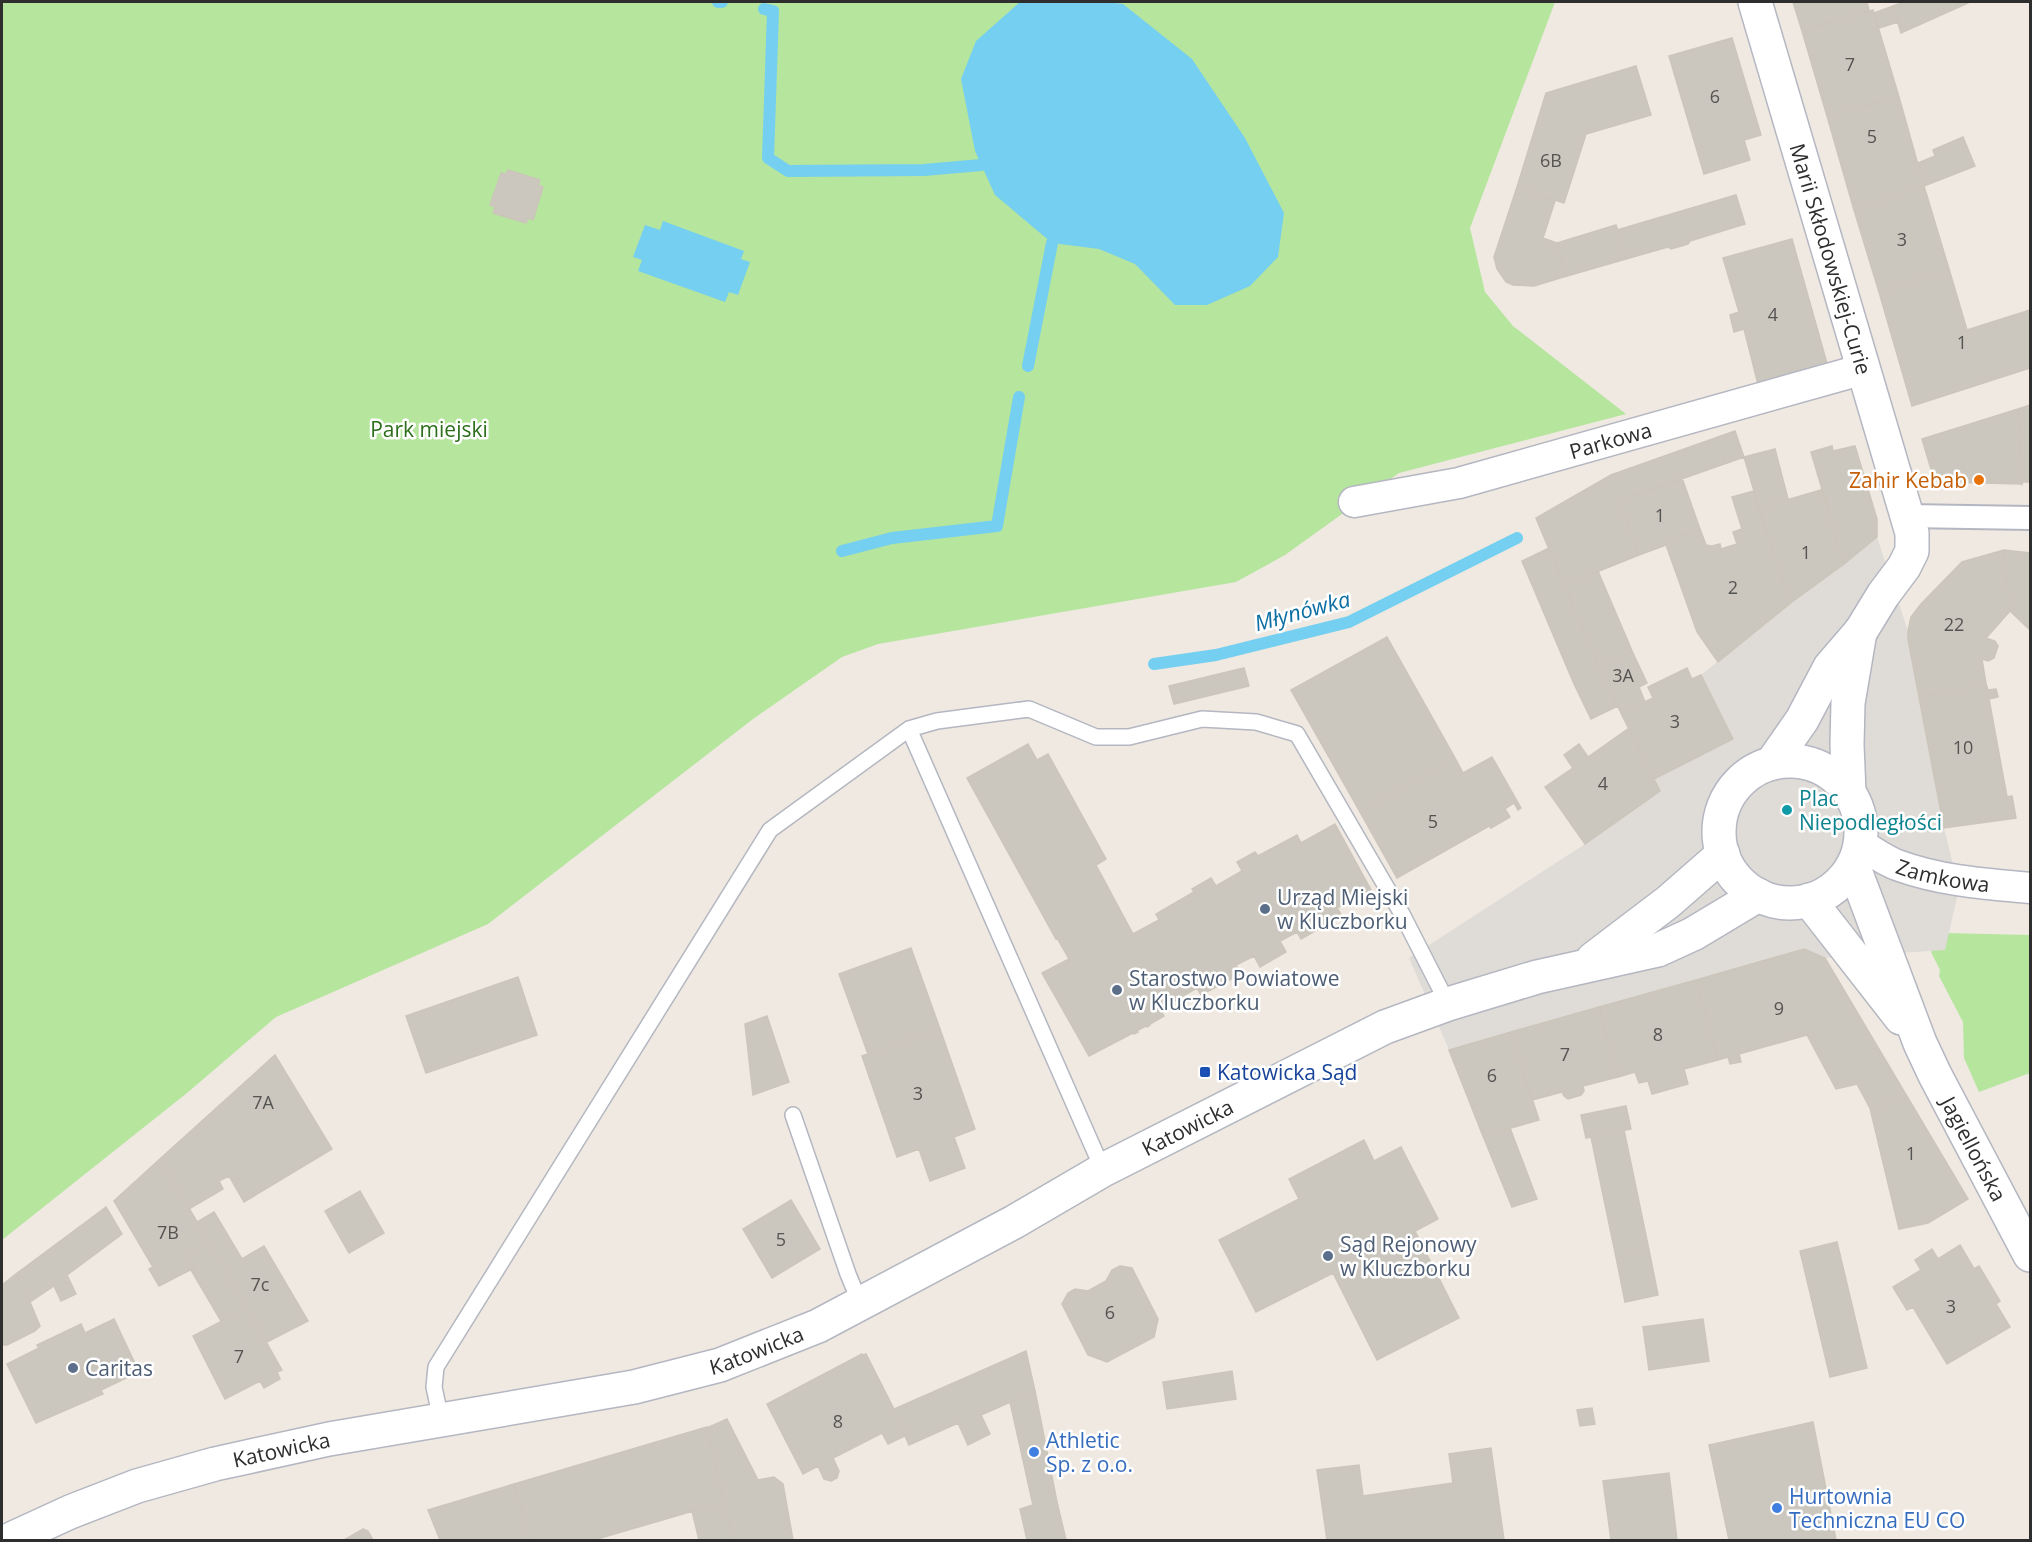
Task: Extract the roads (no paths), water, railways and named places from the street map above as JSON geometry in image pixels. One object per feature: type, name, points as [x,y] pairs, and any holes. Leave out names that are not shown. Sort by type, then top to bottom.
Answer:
[{"type":"main road","name":"Marii Skłodowskiej-Curie","points":[[1755,2],[1908,516]]},
{"type":"main road","points":[[1772,763],[1802,720],[1830,667],[1861,631],[1883,595],[1904,567],[1912,551],[1912,533],[1908,516]]},
{"type":"main road","points":[[1849,792],[1848,703],[1861,631]]},
{"type":"main road","points":[[1794,761],[1815,765],[1834,776],[1849,792],[1857,808],[1861,826],[1856,855],[1844,879],[1831,890],[1809,900],[1777,902],[1758,895],[1742,885],[1731,871],[1723,854],[1719,832],[1723,808],[1734,788],[1751,772],[1772,763],[1794,761]]},
{"type":"main road","points":[[1584,965],[1668,902],[1723,854]]},
{"type":"main road","name":"Jagiellońska","points":[[1856,855],[1920,1043],[2031,1255]]},
{"type":"main road","points":[[1448,1004],[1550,973],[1658,950],[1693,934],[1758,895]]},
{"type":"main road","name":"Jagiellońska","points":[[1809,900],[1920,1043]]},
{"type":"main road","name":"Katowicka","points":[[9,1540],[70,1512],[137,1486],[204,1467],[329,1439],[634,1387],[720,1365],[818,1326],[1014,1222],[1103,1170],[1385,1027],[1448,1004]]},
{"type":"street","name":"Parkowa","points":[[1354,502],[1459,483],[1864,369]]},
{"type":"street","points":[[1908,516],[2031,518]]},
{"type":"street","name":"Zamkowa","points":[[1856,855],[1929,875],[1977,883],[2031,888]]},
{"type":"lane","points":[[441,1420],[434,1387],[436,1367],[770,830],[909,729],[938,721],[1029,709],[1096,737],[1129,737],[1202,720],[1256,722],[1297,734],[1402,914],[1448,1004]]},
{"type":"lane","points":[[909,729],[1103,1170]]},
{"type":"lane","points":[[793,1115],[860,1304]]},
{"type":"water","points":[[1020,2],[1123,4],[1192,59],[1245,138],[1284,213],[1278,257],[1250,286],[1207,305],[1175,305],[1135,264],[1099,249],[1052,243],[995,195],[975,151],[961,79],[976,41]]},
{"type":"water","points":[[663,221],[744,251],[741,259],[750,262],[738,295],[729,292],[725,302],[638,271],[642,260],[633,257],[645,225],[660,230]]},
{"type":"waterway","points":[[764,9],[773,11],[768,158],[788,171],[924,170],[981,165]]},
{"type":"waterway","points":[[1028,366],[1052,243]]},
{"type":"waterway","points":[[842,551],[892,538],[997,526],[1019,397]]},
{"type":"waterway","name":"Młynówka","points":[[1154,664],[1216,655],[1349,622],[1517,538]]},
{"type":"place","name":"Zahir Kebab","points":[[1979,480]]},
{"type":"place","name":"Plac Niepodległości","points":[[1787,810]]},
{"type":"place","name":"Urząd Miejski w Kluczborku","points":[[1265,909]]},
{"type":"place","name":"Starostwo Powiatowe w Kluczborku","points":[[1117,990]]},
{"type":"place","name":"Katowicka Sąd","points":[[1205,1072]]},
{"type":"place","name":"Sąd Rejonowy w Kluczborku","points":[[1328,1256]]},
{"type":"place","name":"Caritas","points":[[73,1368]]},
{"type":"place","name":"Athletic Sp. z o.o.","points":[[1034,1452]]},
{"type":"place","name":"Hurtownia Techniczna EU CO","points":[[1777,1508]]},
{"type":"park label","name":"Park miejski","points":[[429,429]]}]
